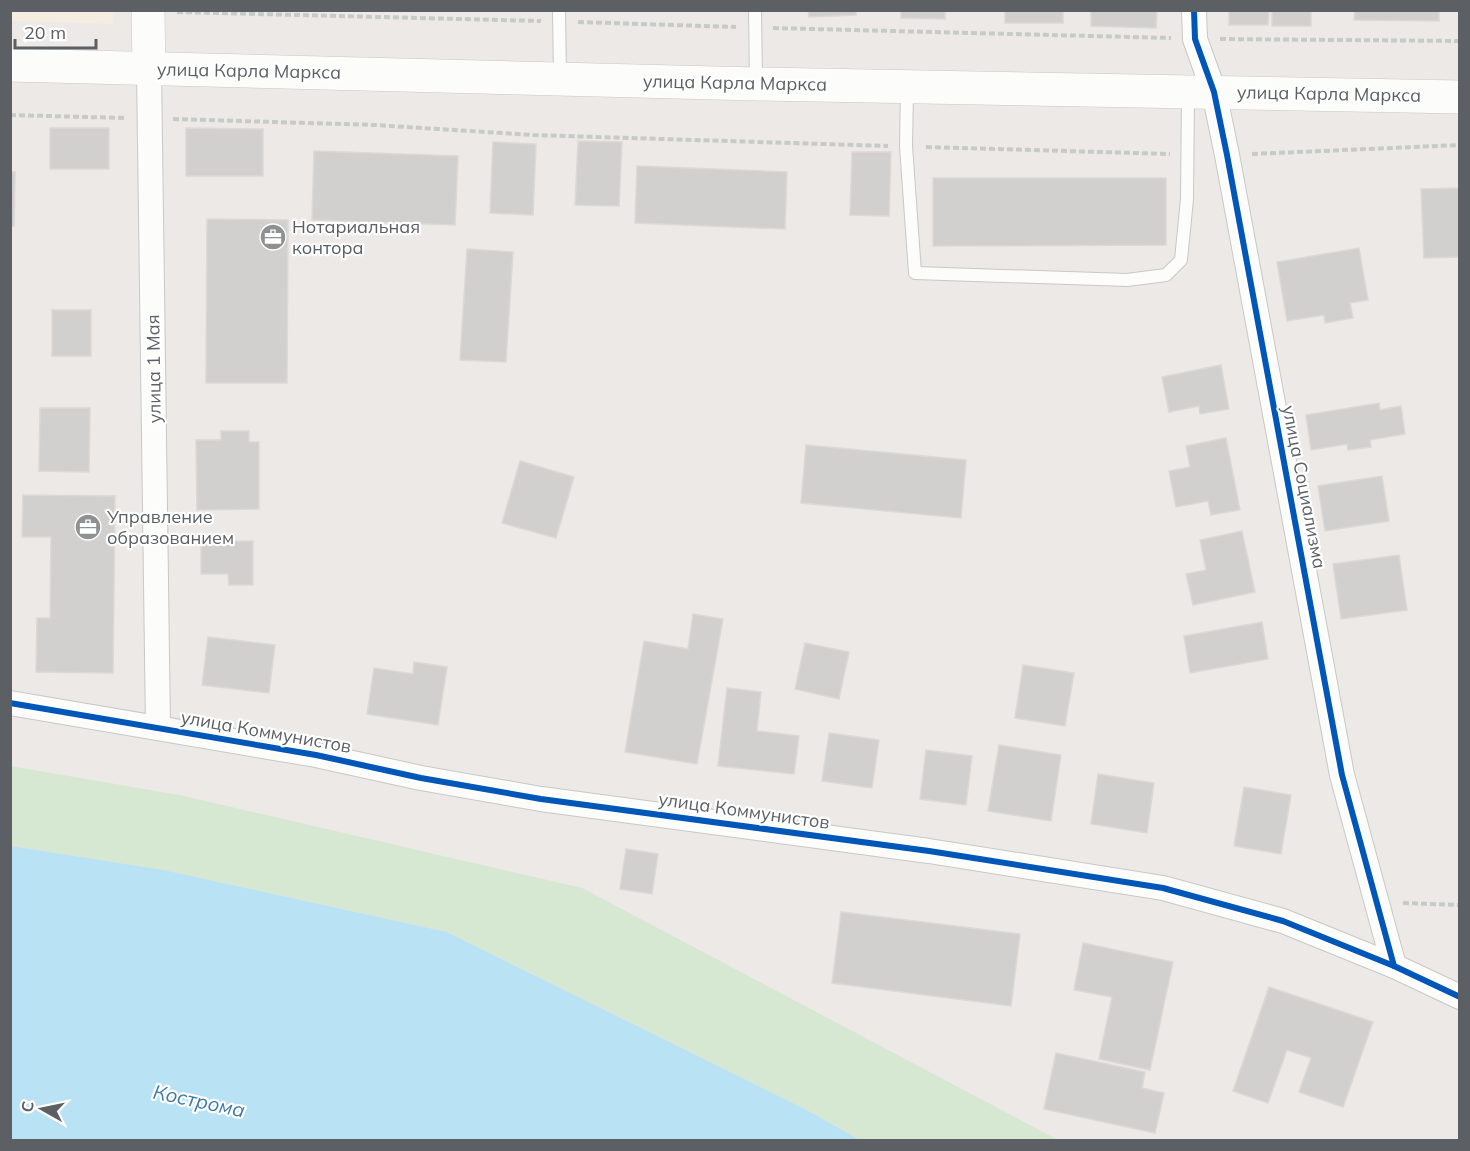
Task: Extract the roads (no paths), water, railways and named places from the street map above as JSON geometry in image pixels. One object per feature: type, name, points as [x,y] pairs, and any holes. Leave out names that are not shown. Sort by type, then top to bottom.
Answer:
[{"type":"main road","name":"улица 1 Мая","points":[[148,11],[149,69]]},
{"type":"main road","name":"улица Карла Маркса","points":[[10,65],[756,84],[1460,97]]},
{"type":"street","name":"улица Социализма","points":[[1194,10],[1201,92],[1227,155],[1342,775],[1394,966]]},
{"type":"street","name":"улица 1 Мая","points":[[149,69],[158,728]]},
{"type":"street","name":"улица Коммунистов","points":[[10,703],[316,755],[420,778],[541,799],[952,854],[1163,888],[1283,921],[1394,966],[1460,997]]},
{"type":"lane","points":[[755,10],[756,84]]},
{"type":"lane","points":[[560,16],[560,78]]},
{"type":"lane","points":[[907,87],[906,146],[915,273],[1127,280],[1166,275],[1181,260],[1187,199],[1188,155],[1201,92]]},
{"type":"water","name":"Кострома","points":[[11,846],[164,870],[447,932],[805,1109],[860,1140],[11,1140]]},
{"type":"place","name":"Нотариальная контора","points":[[273,237]]},
{"type":"place","name":"Управление образованием","points":[[88,527]]}]
